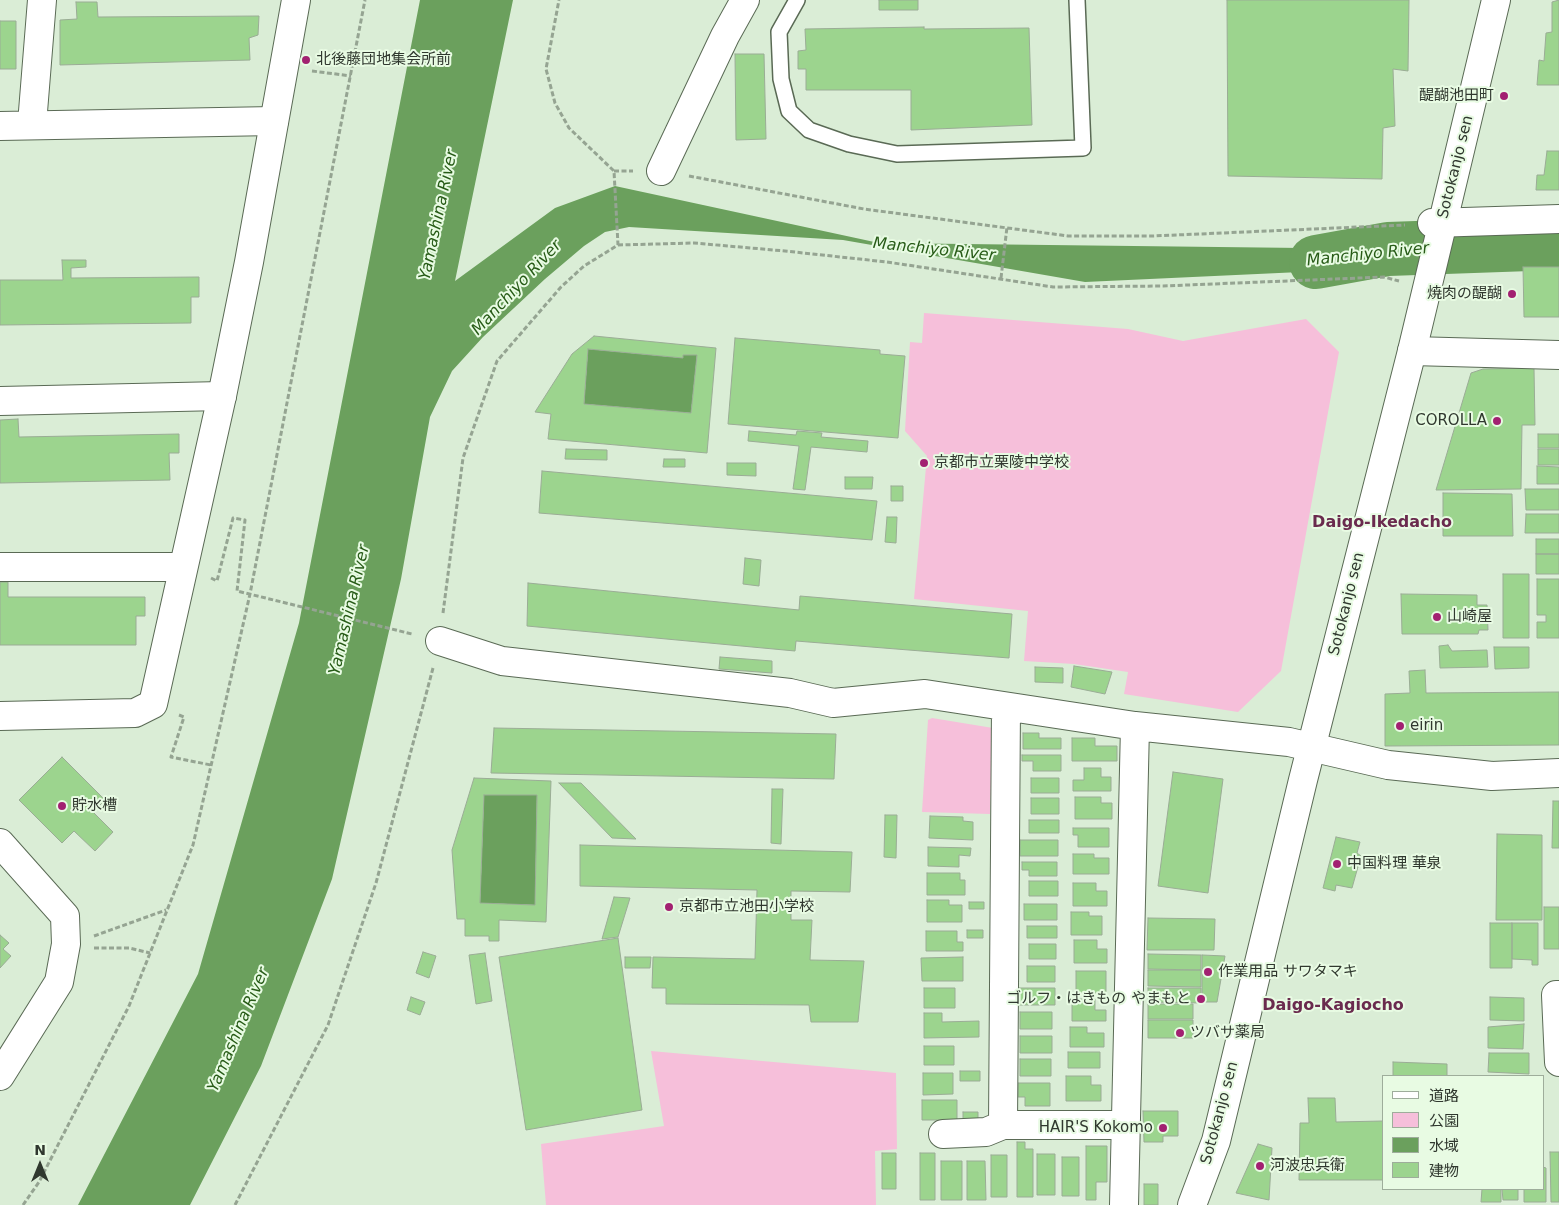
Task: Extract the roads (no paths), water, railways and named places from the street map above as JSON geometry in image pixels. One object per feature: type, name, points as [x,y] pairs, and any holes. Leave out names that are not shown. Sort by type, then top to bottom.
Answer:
[{"type":"street","points":[[32,124],[42,0]]},
{"type":"street","points":[[0,716],[135,713],[152,704],[222,396],[249,262],[296,0]]},
{"type":"street","points":[[661,171],[725,36],[746,0]]},
{"type":"street","name":"Sotokanjo sen","points":[[1192,1205],[1216,1140],[1310,749],[1412,350],[1438,224],[1496,0]]},
{"type":"street","points":[[0,126],[274,121]]},
{"type":"street","points":[[1438,224],[1559,218]]},
{"type":"street","points":[[1412,350],[1559,355]]},
{"type":"street","points":[[0,401],[222,396]]},
{"type":"street","points":[[0,567],[182,567]]},
{"type":"street","points":[[428,638],[502,661],[790,693],[833,703],[925,694],[1135,726],[1290,742],[1310,749],[1388,765],[1492,776],[1559,773]]},
{"type":"street","points":[[1003,1125],[1006,706]]},
{"type":"street","points":[[1124,1205],[1135,726]]},
{"type":"street","points":[[0,843],[65,916],[77,946],[59,982],[0,1076]]},
{"type":"street","points":[[1559,995],[1556,995],[1559,1062]]},
{"type":"street","points":[[943,1134],[986,1132],[1003,1125],[1126,1125]]},
{"type":"lane","points":[[797,0],[779,32],[781,79],[790,111],[809,130],[849,144],[897,154],[1083,148],[1077,0]]},
{"type":"water","name":"Yamashina River","points":[[420,0],[513,0],[455,281],[555,208],[615,186],[879,243],[1388,249],[1559,245],[1559,260],[1085,282],[843,240],[629,227],[605,232],[584,246],[545,279],[483,337],[452,371],[430,417],[401,579],[332,879],[261,1066],[190,1205],[78,1205],[198,974],[299,623]]},
{"type":"water","points":[[588,349],[683,358],[683,355],[697,355],[691,413],[584,404]]},
{"type":"water","points":[[484,795],[537,795],[535,905],[480,903]]},
{"type":"waterway","name":"Manchiyo River","points":[[1316,262],[1388,249],[1559,243]]},
{"type":"place","name":"北後藤団地集会所前","points":[[306,60]]},
{"type":"place","name":"醍醐池田町","points":[[1504,96]]},
{"type":"place","name":"焼肉の醍醐","points":[[1512,294]]},
{"type":"place","name":"COROLLA","points":[[1497,421]]},
{"type":"place","name":"京都市立栗陵中学校","points":[[924,463]]},
{"type":"place","name":"山崎屋","points":[[1437,617]]},
{"type":"place","name":"eirin","points":[[1400,726]]},
{"type":"place","name":"貯水槽","points":[[62,806]]},
{"type":"place","name":"中国料理 華泉","points":[[1337,864]]},
{"type":"place","name":"京都市立池田小学校","points":[[669,907]]},
{"type":"place","name":"作業用品 サワタマキ","points":[[1208,972]]},
{"type":"place","name":"ゴルフ・はきもの やまもと","points":[[1201,999]]},
{"type":"place","name":"ツバサ薬局","points":[[1180,1033]]},
{"type":"place","name":"HAIR'S Kokomo","points":[[1163,1128]]},
{"type":"place","name":"河波忠兵衛","points":[[1260,1166]]},
{"type":"district","name":"Daigo-Ikedacho","points":[[1382,523]]},
{"type":"district","name":"Daigo-Kagiocho","points":[[1333,1006]]}]
